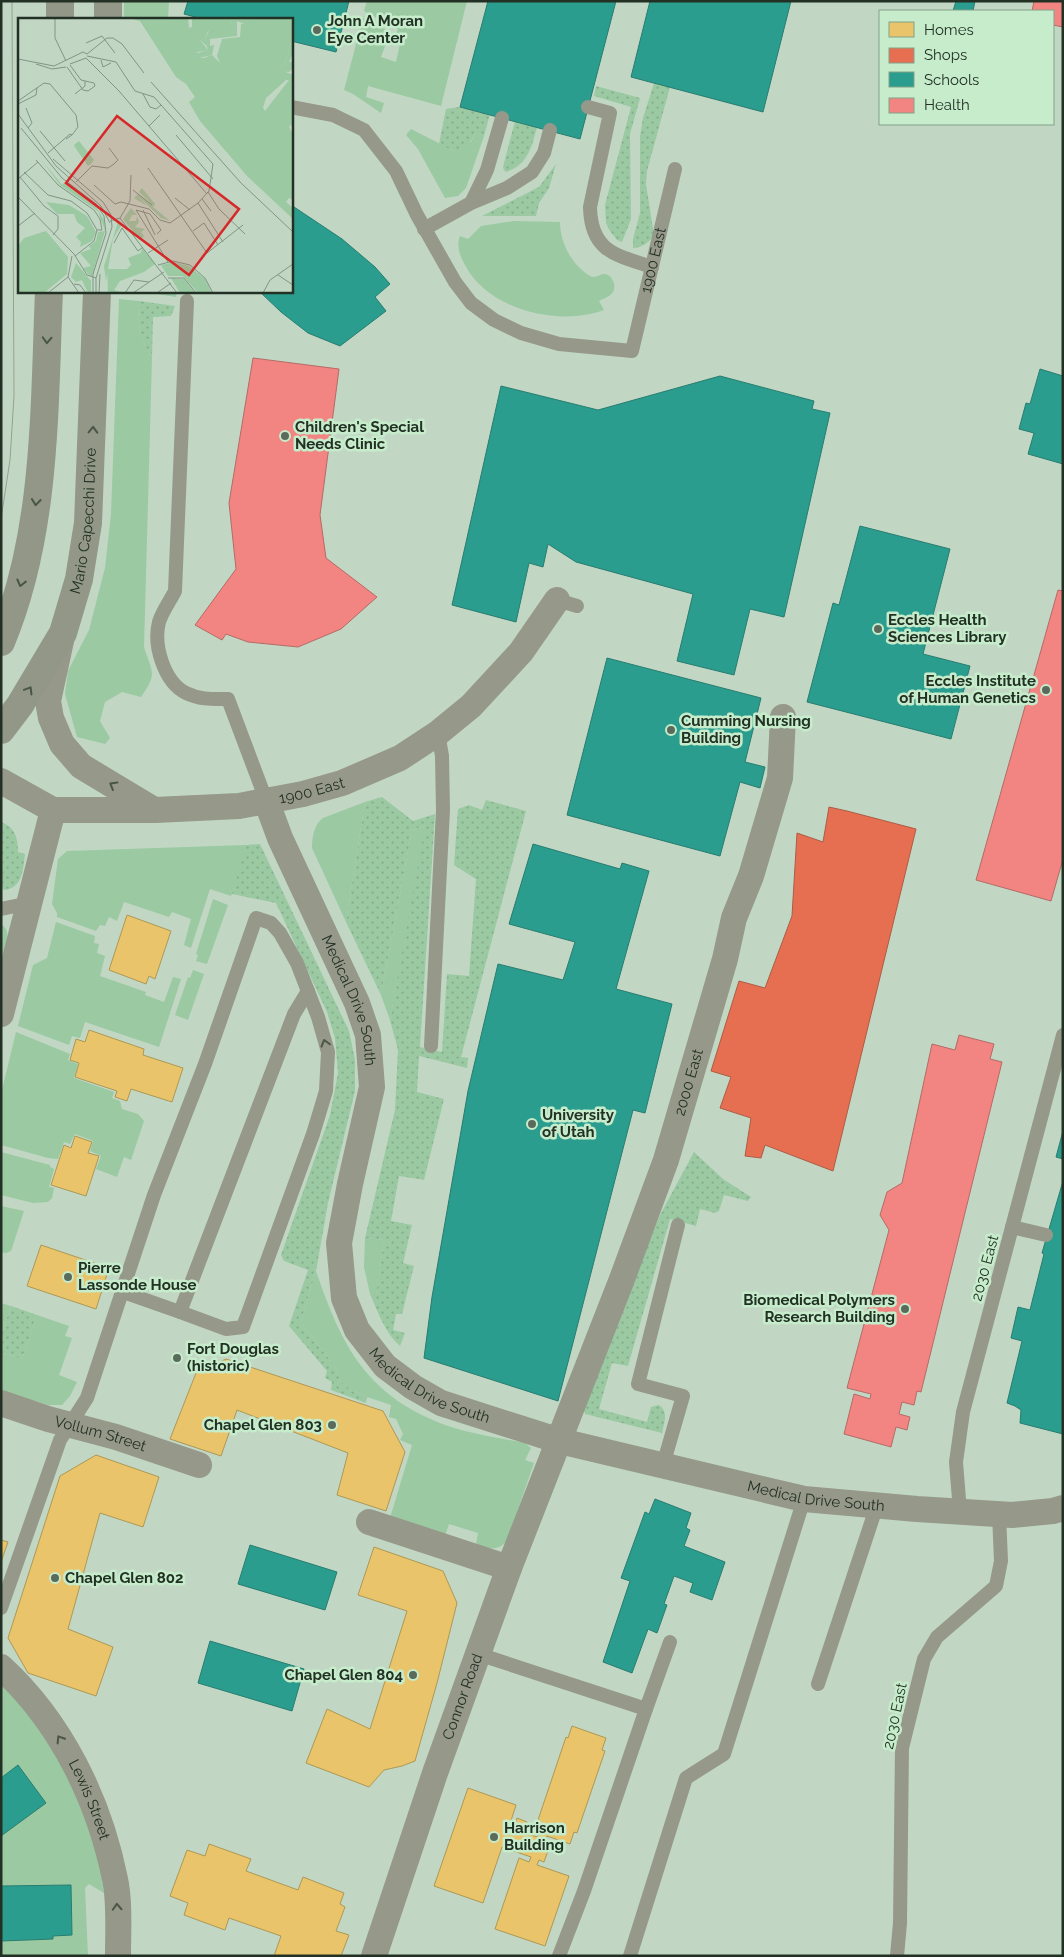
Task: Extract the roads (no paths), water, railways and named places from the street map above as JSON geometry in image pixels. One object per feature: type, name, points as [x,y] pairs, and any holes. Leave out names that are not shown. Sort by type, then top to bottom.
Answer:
[{"type":"main road","points":[[60,1],[60,18]]},
{"type":"main road","points":[[108,1],[108,18]]},
{"type":"main road","points":[[1,642],[13,613],[33,536],[42,442],[49,292]]},
{"type":"main road","name":"Mario Capecchi Drive","points":[[1,730],[20,705],[63,633],[79,579],[88,523],[97,292]]},
{"type":"street","name":"1900 East","points":[[1,781],[53,810],[155,810],[239,806],[303,794],[342,784],[400,758],[438,733],[471,706],[567,602]]},
{"type":"street","points":[[63,633],[48,701],[51,718],[62,744],[81,766],[155,810]]},
{"type":"street","name":"2000 East","points":[[560,1440],[666,1160],[725,959],[734,918],[751,876],[780,778],[783,717]]},
{"type":"street","name":"Medical Drive South","points":[[266,800],[280,838],[357,1003],[368,1035],[372,1087],[339,1243],[344,1298],[358,1330],[385,1366],[413,1387],[441,1403],[560,1440],[804,1499],[1012,1515],[1063,1508]]},
{"type":"street","points":[[1,1014],[53,810]]},
{"type":"street","name":"Vollum Street","points":[[1,1403],[70,1425],[116,1437],[199,1465]]},
{"type":"street","name":"Connor Road","points":[[374,1956],[434,1774],[509,1568],[560,1440]]},
{"type":"street","points":[[370,1522],[509,1568]]},
{"type":"street","name":"Lewis Street","points":[[1,1667],[18,1682],[54,1729],[71,1756],[96,1809],[115,1881],[118,1956]]},
{"type":"lane","points":[[292,107],[333,115],[364,130],[396,171],[424,229],[471,203],[507,188],[532,172],[544,153],[550,130]]},
{"type":"lane","points":[[588,108],[610,113],[590,207],[591,223],[598,241],[612,253],[652,267]]},
{"type":"lane","points":[[471,203],[487,170],[502,118]]},
{"type":"lane","name":"1900 East","points":[[424,229],[455,282],[471,303],[494,320],[521,333],[559,344],[632,351],[675,169]]},
{"type":"lane","points":[[187,301],[174,591],[159,621],[159,653],[172,682],[186,693],[206,700],[228,699],[266,800]]},
{"type":"lane","points":[[431,1046],[443,810],[442,756],[438,733]]},
{"type":"lane","points":[[1,909],[30,903]]},
{"type":"lane","points":[[1,1608],[60,1440],[86,1398],[154,1195],[205,1064],[256,918],[271,923],[280,934],[297,963],[328,1052],[326,1091],[243,1328],[226,1330],[123,1292]]},
{"type":"lane","points":[[180,1312],[294,1014],[308,992]]},
{"type":"lane","name":"2030 East","points":[[960,1512],[956,1462],[963,1412],[1063,1035]]},
{"type":"lane","points":[[663,1465],[683,1396],[638,1384],[678,1225]]},
{"type":"lane","points":[[1012,1227],[1046,1235]]},
{"type":"lane","points":[[630,1956],[686,1778],[724,1754],[804,1499]]},
{"type":"lane","points":[[818,1684],[877,1505]]},
{"type":"lane","name":"2030 East","points":[[897,1956],[900,1923],[902,1748],[924,1659],[937,1637],[996,1586],[1001,1561],[998,1514]]},
{"type":"lane","points":[[559,1956],[584,1891],[670,1642]]},
{"type":"lane","points":[[478,1654],[646,1708]]},
{"type":"tram line","points":[[1,519],[10,460],[14,396],[12,1]]},
{"type":"place","name":"John A Moran Eye Center","points":[[317,30]]},
{"type":"place","name":"Children's Special Needs Clinic","points":[[285,436]]},
{"type":"place","name":"Eccles Health Sciences Library","points":[[878,629]]},
{"type":"place","name":"Eccles Institute of Human Genetics","points":[[1046,690]]},
{"type":"place","name":"Cumming Nursing Building","points":[[671,730]]},
{"type":"place","name":"University of Utah","points":[[532,1124]]},
{"type":"place","name":"Pierre Lassonde House","points":[[68,1277]]},
{"type":"place","name":"Biomedical Polymers Research Building","points":[[905,1309]]},
{"type":"place","name":"Fort Douglas (historic)","points":[[177,1358]]},
{"type":"place","name":"Chapel Glen 803","points":[[332,1425]]},
{"type":"place","name":"Chapel Glen 802","points":[[55,1578]]},
{"type":"place","name":"Chapel Glen 804","points":[[413,1675]]},
{"type":"place","name":"Harrison Building","points":[[494,1837]]}]
